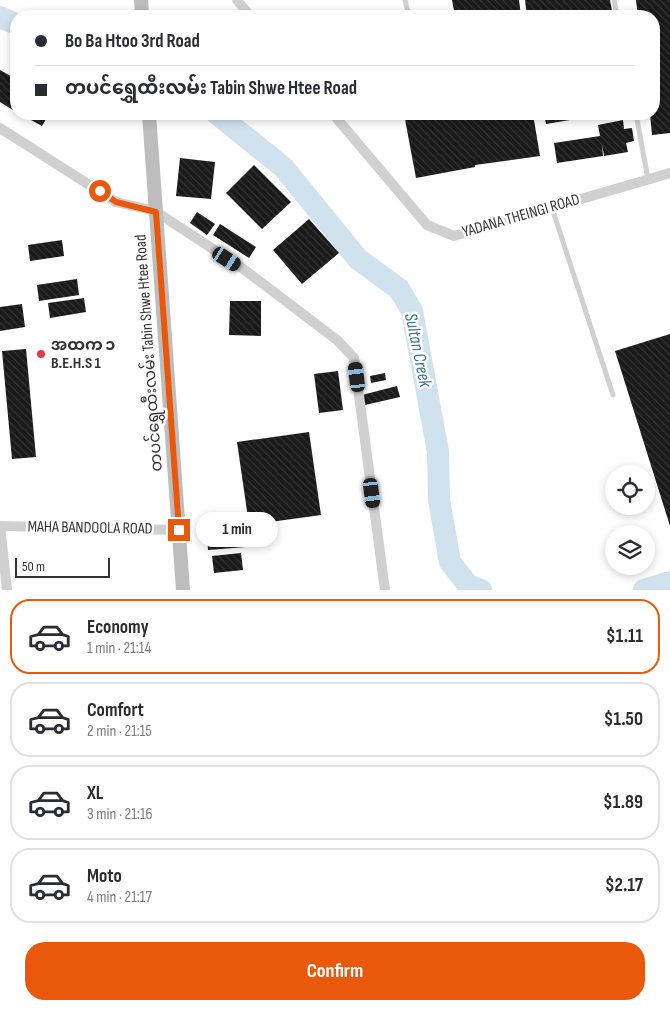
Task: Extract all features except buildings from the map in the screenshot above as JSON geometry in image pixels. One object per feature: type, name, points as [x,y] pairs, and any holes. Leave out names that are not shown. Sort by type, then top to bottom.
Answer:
[{"type":"main road","name":"တပင်ရွှေထီးလမ်း Tabin Shwe Htee Road","points":[[149,120],[182,590]]},
{"type":"street","points":[[237,0],[245,10]]},
{"type":"street","name":"YADANA THEINGI ROAD","points":[[338,120],[428,225],[454,236],[670,173]]},
{"type":"street","points":[[0,128],[116,202],[156,212],[242,268],[337,340],[354,358],[385,590]]},
{"type":"street","points":[[0,526],[7,590]]},
{"type":"street","name":"MAHA BANDOOLA ROAD","points":[[0,526],[179,530]]},
{"type":"lane","points":[[637,120],[648,180]]},
{"type":"lane","points":[[552,207],[613,395]]},
{"type":"waterway","name":"Sultan Creek","points":[[0,17],[10,21]]},
{"type":"waterway","name":"Sultan Creek","points":[[224,120],[283,167],[358,259],[399,289],[412,311],[438,452],[439,500],[450,562],[468,585],[481,590]]},
{"type":"waterway","name":"Sultan Creek","points":[[644,590],[670,582]]},
{"type":"place","name":"အထက ၁ B.E.H.S 1","points":[[41,354]]},
{"type":"route","points":[[100,191],[116,202],[156,212],[179,530]]}]
